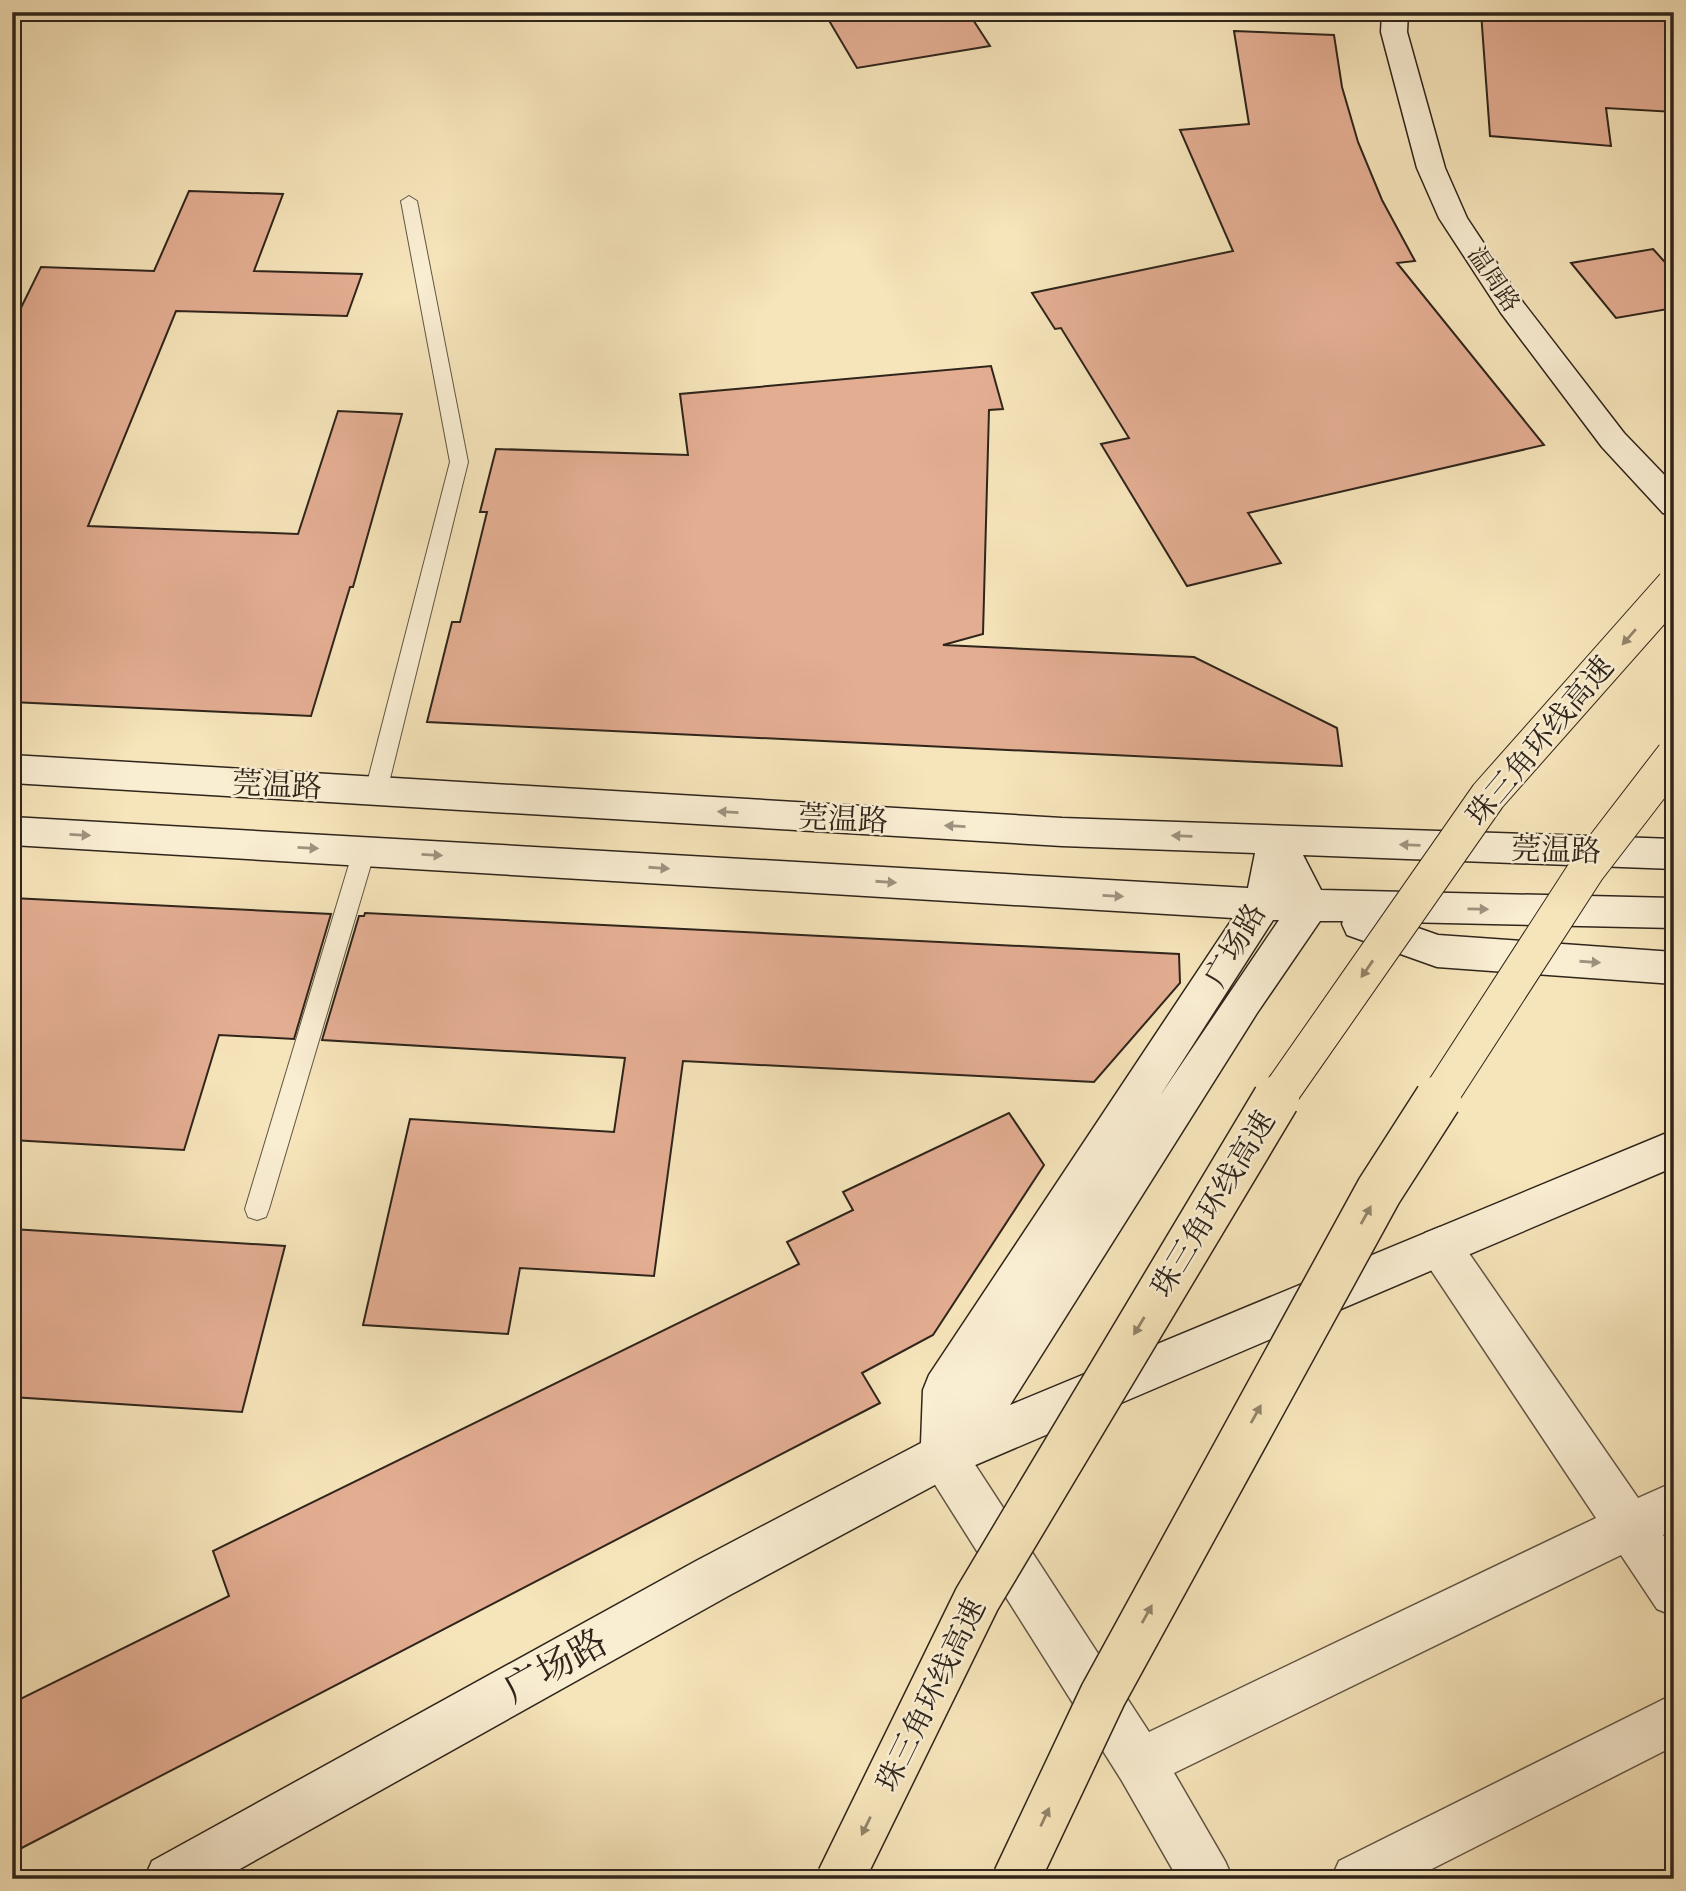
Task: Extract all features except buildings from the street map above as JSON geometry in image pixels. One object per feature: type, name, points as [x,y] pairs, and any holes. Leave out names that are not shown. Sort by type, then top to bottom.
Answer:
[{"type":"highway","name":"珠三角环线高速","points":[[840,1879],[977,1599],[1265,1115],[1488,796],[1674,586]]},
{"type":"highway","points":[[1016,1879],[1102,1695],[1379,1191],[1587,869],[1674,755]]},
{"type":"street","name":"温周路","points":[[1395,12],[1394,32],[1424,143],[1453,218],[1511,307],[1614,440],[1674,505]]},
{"type":"street","name":"莞温路","points":[[12,769],[1049,831],[1674,854]]},
{"type":"street","name":"莞温路","points":[[12,831],[1263,904],[1674,913]]},
{"type":"street","name":"广场路","points":[[943,1456],[945,1390],[1263,904],[1277,840]]},
{"type":"street","name":"广场路","points":[[943,1456],[984,1408],[1242,1001],[1310,905],[1277,840]]},
{"type":"street","points":[[1310,905],[1437,951],[1674,968]]},
{"type":"street","name":"广场路","points":[[170,1879],[713,1578],[943,1456],[1674,1148]]},
{"type":"street","points":[[1440,1247],[1674,1592]]},
{"type":"street","points":[[943,1456],[1139,1763],[1208,1879]]},
{"type":"street","points":[[1139,1763],[1674,1505]]},
{"type":"street","points":[[1357,1879],[1674,1719]]},
{"type":"lane","points":[[376,791],[459,462],[409,201]]},
{"type":"lane","points":[[257,1209],[363,851]]}]
